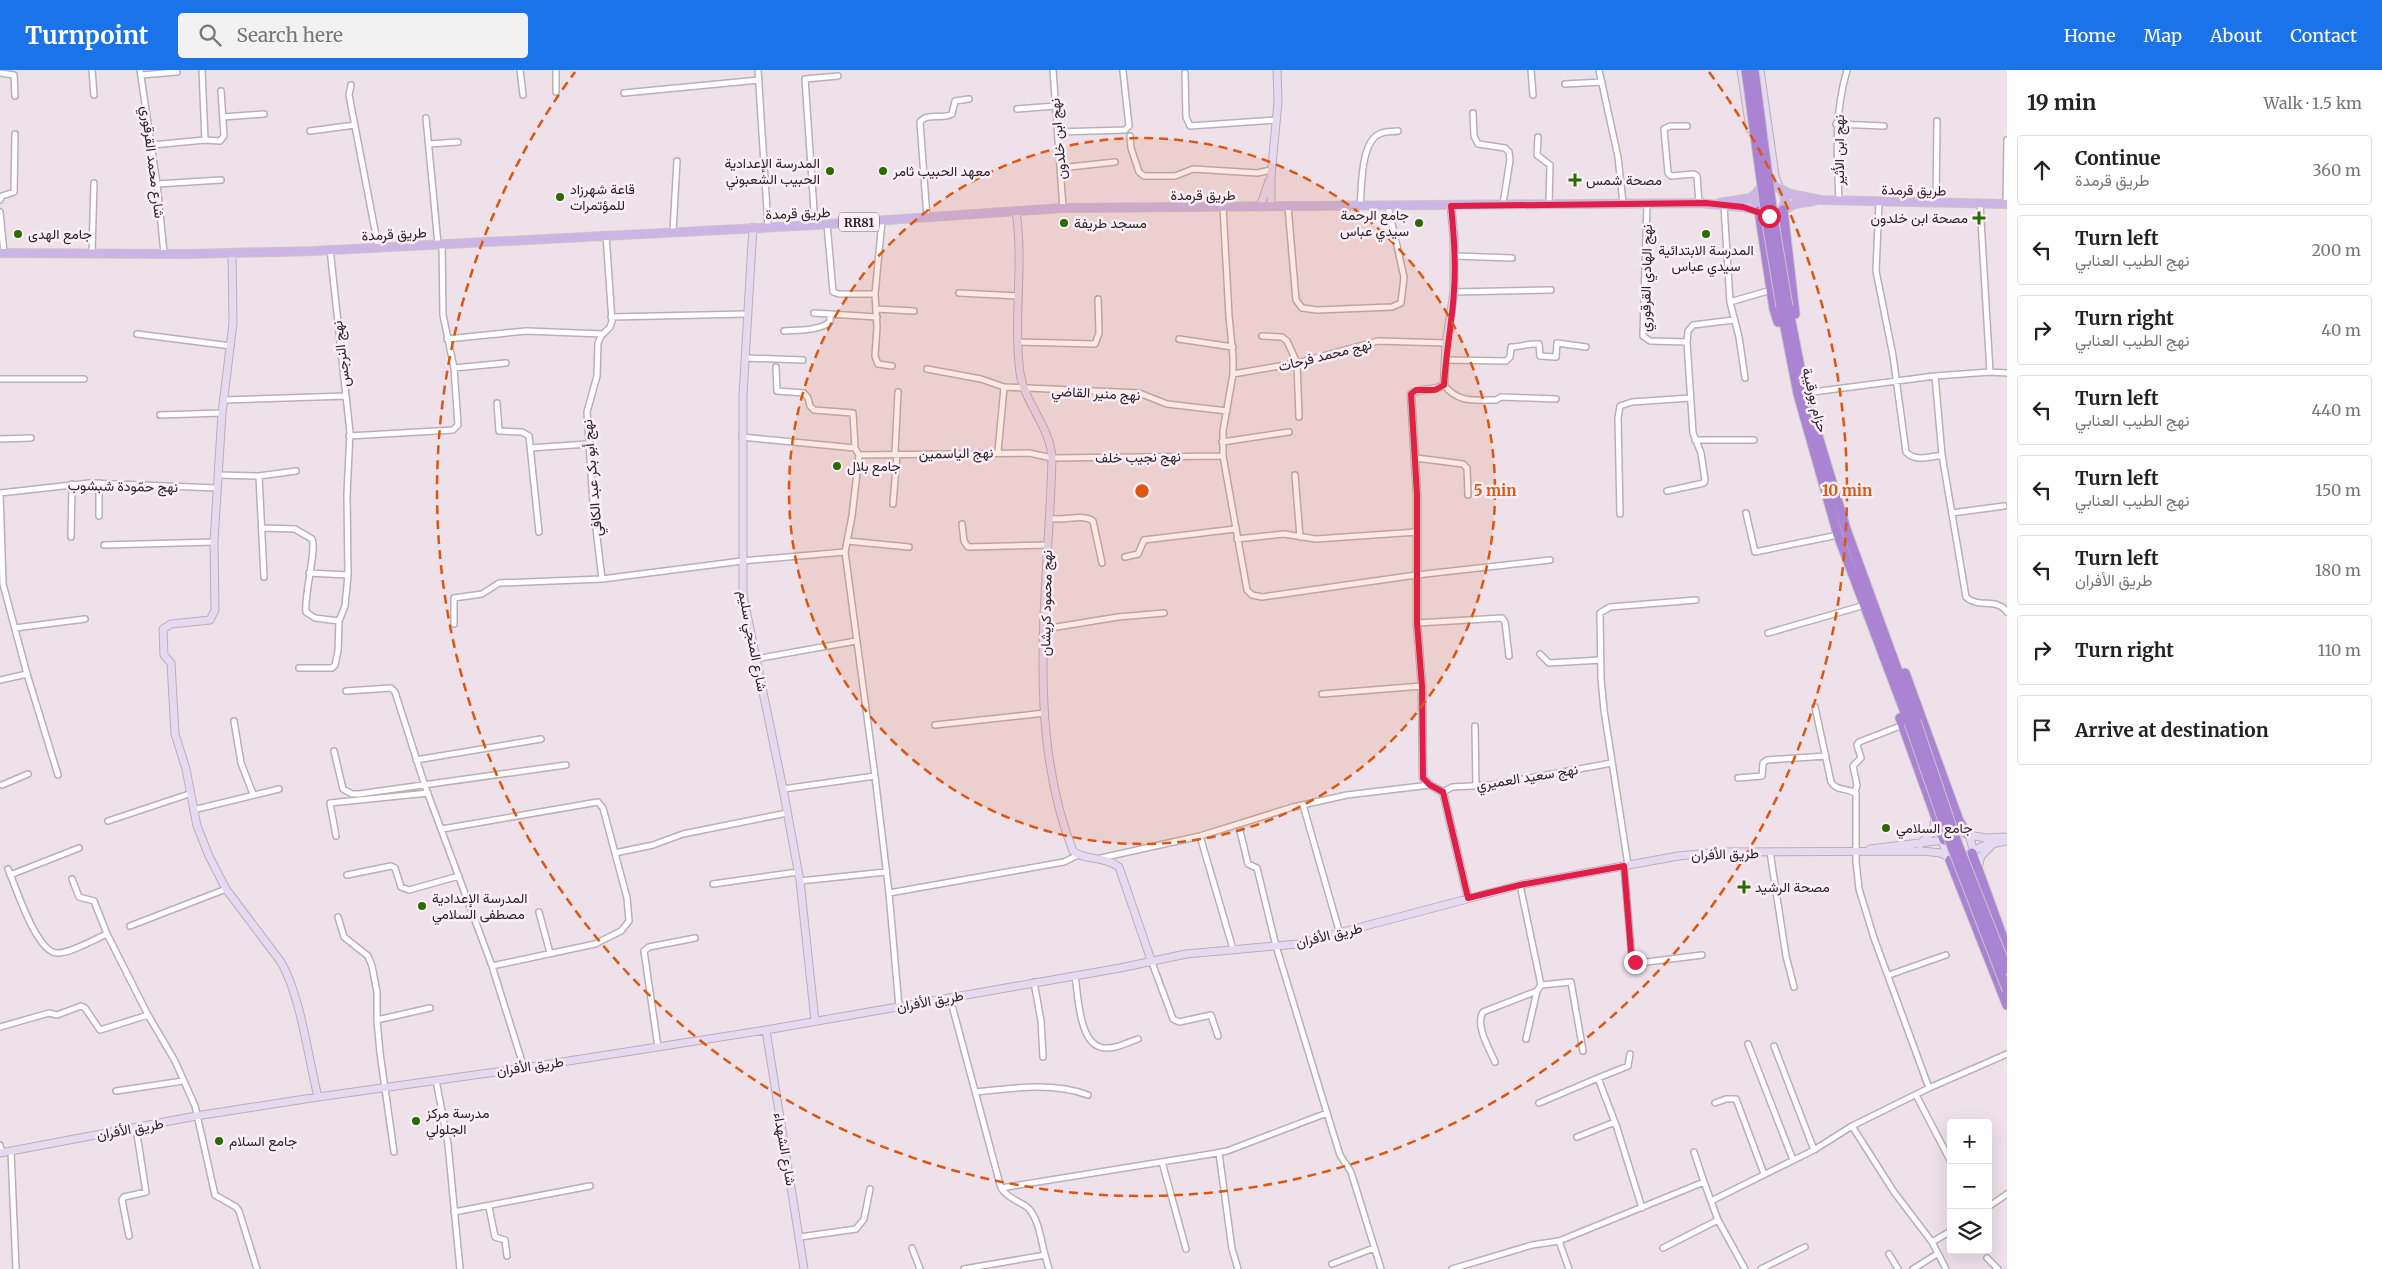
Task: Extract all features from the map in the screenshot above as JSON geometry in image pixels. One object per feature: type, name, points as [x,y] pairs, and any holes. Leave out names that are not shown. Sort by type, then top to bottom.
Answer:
[{"type":"highway","name":"حزام بورقيبة","points":[[1746,70],[1767,223],[1795,361],[1798,394],[1838,535],[1865,605],[1873,614]]},
{"type":"highway","name":"حزام بورقيبة","points":[[1754,70],[1784,307]]},
{"type":"highway","points":[[1783,210],[1795,361]]},
{"type":"highway","points":[[1760,211],[1774,309],[1795,361]]},
{"type":"highway","name":"حزام بورقيبة","points":[[1795,361],[1846,532],[1909,723]]},
{"type":"highway","points":[[1873,614],[1910,686],[1959,821],[1968,834]]},
{"type":"highway","points":[[1909,723],[1934,815],[1944,840]]},
{"type":"highway","points":[[1909,723],[2007,969]]},
{"type":"highway","points":[[1909,723],[1952,847],[2007,990]]},
{"type":"highway","points":[[1972,852],[2007,949]]},
{"type":"highway","points":[[1948,858],[2007,1005]]},
{"type":"main road","name":"RR81","points":[[1758,192],[1770,185],[1780,188]]},
{"type":"main road","name":"طريق قرمدة","points":[[1780,188],[1790,194],[1821,200]]},
{"type":"main road","points":[[1780,188],[1786,201],[1783,210]]},
{"type":"main road","name":"طريق قرمدة","points":[[1721,204],[1750,198],[1758,192]]},
{"type":"main road","points":[[1758,192],[1755,203],[1760,211]]},
{"type":"main road","name":"طريق قرمدة","points":[[1783,210],[1795,204],[1821,200],[2006,204]]},
{"type":"main road","name":"طريق قرمدة","points":[[2,253],[92,252],[164,254],[330,249],[816,225],[1063,208],[1699,203],[1721,204],[1760,211]]},
{"type":"main road","name":"RR81","points":[[1760,211],[1764,214],[1774,215],[1783,210]]},
{"type":"street","points":[[92,70],[94,95]]},
{"type":"street","points":[[202,70],[205,140]]},
{"type":"street","points":[[520,70],[523,95]]},
{"type":"street","points":[[556,70],[556,92]]},
{"type":"street","points":[[758,70],[768,226]]},
{"type":"street","name":"نهج ابن خلدون","points":[[1053,70],[1063,208]]},
{"type":"street","points":[[1271,206],[1277,70]]},
{"type":"street","points":[[1532,70],[1533,95]]},
{"type":"street","points":[[1599,70],[1618,157],[1623,203]]},
{"type":"street","points":[[1741,70],[1758,192]]},
{"type":"street","points":[[1760,70],[1775,175],[1780,188]]},
{"type":"street","name":"نهج ابن الأثير","points":[[1839,200],[1836,124],[1847,70]]},
{"type":"street","points":[[1058,132],[1125,130],[1129,126],[1123,71]]},
{"type":"street","points":[[141,72],[177,72]]},
{"type":"street","name":"شارع محمد القرقوري","points":[[141,72],[157,184],[164,254]]},
{"type":"street","points":[[0,73],[14,75],[15,96]]},
{"type":"street","points":[[1185,73],[1186,117],[1190,126],[1196,128],[1276,120]]},
{"type":"street","points":[[816,225],[805,79],[838,76]]},
{"type":"street","points":[[624,93],[759,80]]},
{"type":"street","points":[[1565,84],[1602,82]]},
{"type":"street","points":[[351,85],[349,95],[378,246]]},
{"type":"street","points":[[152,145],[220,140],[224,136],[221,92]]},
{"type":"street","points":[[926,218],[920,122],[926,117],[949,116],[952,114],[955,101],[969,99]]},
{"type":"street","points":[[1017,109],[1055,106]]},
{"type":"street","points":[[1473,113],[1474,136],[1478,144],[1505,148],[1509,152],[1510,160],[1503,204]]},
{"type":"street","points":[[223,117],[264,114]]},
{"type":"street","points":[[349,436],[456,429],[458,415],[454,368],[443,315],[440,244],[426,118]]},
{"type":"street","points":[[1936,121],[1936,203]]},
{"type":"street","points":[[1836,124],[1884,126]]},
{"type":"street","points":[[310,131],[355,125]]},
{"type":"street","points":[[1687,126],[1664,128],[1668,173],[1671,176],[1694,174],[1697,176],[1699,203]]},
{"type":"street","points":[[1360,206],[1365,154],[1369,144],[1382,133],[1398,131]]},
{"type":"street","points":[[0,200],[2,196],[14,192],[15,134]]},
{"type":"street","points":[[1130,136],[1131,148],[1139,172],[1144,176],[1175,176],[1194,169],[1271,173]]},
{"type":"street","points":[[1538,136],[1537,155],[1550,165],[1549,204]]},
{"type":"street","points":[[2006,204],[2007,140]]},
{"type":"street","points":[[429,144],[458,142]]},
{"type":"street","points":[[673,231],[677,161]]},
{"type":"street","points":[[1060,168],[1115,162]]},
{"type":"street","points":[[1260,207],[1271,173]]},
{"type":"street","points":[[157,184],[221,180]]},
{"type":"street","points":[[92,252],[94,183]]},
{"type":"street","points":[[1879,202],[1876,271],[1896,382],[1906,452],[1912,457],[1918,458],[1942,455]]},
{"type":"street","name":"نهج الهادي القرقوري","points":[[1646,204],[1643,336],[1650,341],[1687,342]]},
{"type":"street","points":[[1721,204],[1730,302],[1739,337],[1745,378]]},
{"type":"street","points":[[1980,204],[1990,372]]},
{"type":"street","points":[[1288,207],[1295,292],[1299,305],[1311,310],[1392,307],[1401,303],[1404,277],[1388,206]]},
{"type":"street","points":[[1451,206],[1455,256],[1454,292],[1446,343],[1444,385],[1454,397],[1460,398],[1496,400],[1501,397],[1556,400]]},
{"type":"street","points":[[1223,207],[1233,374],[1222,442],[1235,529],[1247,590],[1257,597],[1416,575],[1550,560]]},
{"type":"street","name":"نهج محمود كريشان","points":[[1016,211],[1019,238],[1018,342],[1023,389],[1048,435],[1052,458],[1044,629],[1047,744],[1056,790],[1070,843],[1073,851],[1078,855]]},
{"type":"street","points":[[0,212],[2,253]]},
{"type":"street","points":[[882,221],[875,294],[877,318],[876,361],[882,365],[892,366]]},
{"type":"street","points":[[827,224],[833,292],[839,294],[875,294]]},
{"type":"street","name":"شارع المنجي سليم","points":[[753,227],[742,437],[743,596],[800,881],[815,1021]]},
{"type":"street","name":"نهج أبو بكر عبد الكافي","points":[[602,579],[588,444],[587,407],[597,376],[598,343],[603,334],[610,328],[611,316],[606,234]]},
{"type":"street","name":"نهج النرجس","points":[[223,400],[346,396],[330,249]]},
{"type":"street","points":[[232,253],[231,346],[223,400],[214,542],[216,606],[212,618],[206,621],[168,624],[163,632],[164,655],[171,663],[175,734],[186,769],[193,810],[203,841],[226,889],[284,968],[298,1010],[318,1097]]},
{"type":"street","points":[[1455,256],[1512,258]]},
{"type":"street","points":[[1454,292],[1551,290]]},
{"type":"street","points":[[1730,302],[1771,290]]},
{"type":"street","points":[[959,293],[1019,296]]},
{"type":"street","points":[[1018,342],[1095,344],[1099,334],[1098,298]]},
{"type":"street","points":[[876,309],[914,311]]},
{"type":"street","points":[[814,313],[877,318]]},
{"type":"street","points":[[611,316],[747,314]]},
{"type":"street","points":[[784,331],[826,325],[830,322],[830,314]]},
{"type":"street","points":[[1667,491],[1704,483],[1705,480],[1702,452],[1695,440],[1690,398],[1688,331],[1693,325],[1734,320]]},
{"type":"street","points":[[447,339],[526,331],[603,334]]},
{"type":"street","points":[[137,334],[231,346]]},
{"type":"street","points":[[1262,336],[1284,338],[1297,363],[1299,417]]},
{"type":"street","points":[[1178,339],[1232,347]]},
{"type":"street","name":"نهج محمد فرحات","points":[[1233,374],[1297,363],[1378,341],[1446,343]]},
{"type":"street","points":[[1445,360],[1506,361],[1510,357],[1511,346],[1525,347],[1530,344],[1539,344],[1540,356],[1556,358],[1557,343],[1586,347]]},
{"type":"street","points":[[745,358],[803,360]]},
{"type":"street","points":[[454,368],[506,363]]},
{"type":"street","points":[[776,367],[776,391],[804,393],[814,410],[853,413],[855,448],[859,455],[845,552],[889,893],[899,1007]]},
{"type":"street","name":"نهج منير القاضي","points":[[927,369],[981,378],[1004,387],[1139,393],[1167,404],[1227,411]]},
{"type":"street","points":[[1805,392],[1935,376],[1990,372],[2007,373]]},
{"type":"street","points":[[1935,376],[1942,455],[1966,597],[1973,602],[1998,604],[2006,610]]},
{"type":"street","points":[[0,380],[84,379]]},
{"type":"street","points":[[1444,385],[1435,390],[1416,390],[1411,394],[1416,458],[1417,623],[1422,686],[1423,778],[1430,785],[1443,792],[1468,898]]},
{"type":"street","points":[[998,452],[1004,387]]},
{"type":"street","points":[[893,504],[898,392]]},
{"type":"street","points":[[298,668],[332,668],[335,666],[338,651],[339,621],[345,610],[348,575],[347,494],[349,436],[346,396]]},
{"type":"street","points":[[1620,514],[1618,418],[1620,406],[1632,402],[1690,398]]},
{"type":"street","points":[[497,403],[499,431],[525,433],[529,436],[539,532]]},
{"type":"street","points":[[160,415],[222,413]]},
{"type":"street","points":[[1222,442],[1289,432]]},
{"type":"street","points":[[742,437],[855,448]]},
{"type":"street","points":[[0,439],[30,438]]},
{"type":"street","points":[[1695,440],[1754,440]]},
{"type":"street","points":[[530,448],[588,444]]},
{"type":"street","name":"نهج الياسمين","points":[[859,455],[998,452],[1029,453],[1052,458]]},
{"type":"street","name":"نهج نجيب خلف","points":[[1052,458],[1223,456]]},
{"type":"street","points":[[1416,458],[1464,464],[1467,468],[1468,495]]},
{"type":"street","points":[[218,475],[259,476],[296,472]]},
{"type":"street","points":[[1295,475],[1300,537]]},
{"type":"street","points":[[259,476],[264,577]]},
{"type":"street","points":[[99,483],[99,516]]},
{"type":"street","name":"نهج حمّودة شبشوب","points":[[0,493],[72,484],[99,483],[217,488]]},
{"type":"street","points":[[71,537],[72,484]]},
{"type":"street","points":[[0,493],[4,584],[27,674],[58,775]]},
{"type":"street","points":[[1952,513],[2004,506]]},
{"type":"street","points":[[1746,513],[1755,552],[1838,535]]},
{"type":"street","points":[[1049,518],[1058,520],[1091,519],[1095,525],[1102,564]]},
{"type":"street","points":[[962,524],[964,540],[968,547],[1047,545]]},
{"type":"street","points":[[263,528],[295,530],[312,540],[314,554],[309,573],[307,613],[315,618],[339,621]]},
{"type":"street","points":[[1125,557],[1138,554],[1141,543],[1144,540],[1235,529]]},
{"type":"street","points":[[1237,539],[1284,534],[1316,539],[1417,532]]},
{"type":"street","points":[[847,541],[909,547]]},
{"type":"street","points":[[104,545],[214,542]]},
{"type":"street","points":[[454,624],[454,598],[482,594],[499,584],[602,579],[742,561],[845,552]]},
{"type":"street","points":[[309,573],[348,575]]},
{"type":"street","points":[[1696,600],[1605,608],[1600,617],[1604,710],[1626,865],[1632,960],[1639,963],[1702,955]]},
{"type":"street","points":[[1768,632],[1865,605]]},
{"type":"street","points":[[1044,629],[1118,617],[1164,614]]},
{"type":"street","points":[[1417,623],[1502,618],[1505,622],[1509,656]]},
{"type":"street","points":[[15,628],[85,619]]},
{"type":"street","points":[[755,659],[856,641]]},
{"type":"street","points":[[1540,654],[1549,663],[1555,664],[1601,660]]},
{"type":"street","points":[[0,680],[27,674]]},
{"type":"street","points":[[1322,694],[1422,686]]},
{"type":"street","points":[[346,691],[392,688],[395,692],[425,786],[492,966],[524,1068]]},
{"type":"street","points":[[1815,707],[1833,786],[1854,792]]},
{"type":"street","points":[[936,725],[1046,713]]},
{"type":"street","points":[[234,721],[241,763],[253,794]]},
{"type":"street","points":[[1909,723],[1859,742],[1857,745],[1861,758],[1853,766],[1857,781],[1854,792],[1858,800],[1856,862],[1859,889],[1929,1088]]},
{"type":"street","points":[[1476,726],[1476,786]]},
{"type":"street","points":[[416,760],[541,739]]},
{"type":"street","points":[[334,751],[341,784],[344,789],[352,794],[425,786],[566,765]]},
{"type":"street","points":[[1738,778],[1762,776],[1763,764],[1766,760],[1826,756]]},
{"type":"street","name":"نهج سعيد العميري","points":[[1443,792],[1452,787],[1491,785],[1612,762]]},
{"type":"street","points":[[1,784],[28,774]]},
{"type":"street","points":[[783,789],[875,776]]},
{"type":"street","points":[[1100,858],[1200,836],[1234,824],[1303,805],[1356,794],[1430,785]]},
{"type":"street","points":[[193,810],[279,789]]},
{"type":"street","points":[[336,836],[330,803],[428,793]]},
{"type":"street","points":[[108,821],[190,794]]},
{"type":"street","points":[[442,829],[598,802],[604,808],[627,898],[629,921],[622,931],[595,944],[492,966]]},
{"type":"street","points":[[1303,805],[1340,934]]},
{"type":"street","points":[[615,853],[653,845],[683,834],[787,813]]},
{"type":"street","points":[[1919,844],[1933,831],[1934,815]]},
{"type":"street","points":[[2007,836],[1986,838],[1954,831],[1944,840],[1942,847],[1948,858],[1964,860],[1972,852],[1994,843],[2007,841]]},
{"type":"street","points":[[1240,832],[1248,864],[1257,868],[1276,946],[1327,1113],[1340,1155],[1351,1172],[1381,1269]]},
{"type":"street","points":[[1968,834],[1973,844],[1972,852]]},
{"type":"street","points":[[1200,836],[1233,949]]},
{"type":"street","name":"طريق الأفران","points":[[1857,852],[1888,846],[1944,840]]},
{"type":"street","points":[[1978,870],[1981,856],[1994,843]]},
{"type":"street","points":[[10,876],[79,848]]},
{"type":"street","points":[[1770,852],[1786,956],[1794,987]]},
{"type":"street","name":"طريق الأفران","points":[[1,1153],[196,1116],[766,1030],[1075,976],[1152,960],[1314,941],[1520,885],[1626,865],[1709,853],[1933,852],[1948,858]]},
{"type":"street","points":[[889,893],[1064,862],[1078,855],[1100,858],[1119,867],[1173,1019],[1179,1022],[1211,1015],[1218,1036]]},
{"type":"street","points":[[347,875],[391,866],[395,868],[401,887],[409,890],[459,876]]},
{"type":"street","points":[[8,869],[31,924],[46,949],[62,953],[107,934]]},
{"type":"street","points":[[713,884],[798,872]]},
{"type":"street","points":[[800,881],[886,872]]},
{"type":"street","points":[[72,879],[80,899],[94,901],[107,934],[148,1016],[175,1061],[195,1106],[215,1195],[236,1207],[239,1211],[257,1269]]},
{"type":"street","points":[[1520,885],[1540,985],[1526,1039]]},
{"type":"street","points":[[130,926],[226,889]]},
{"type":"street","points":[[539,912],[550,953]]},
{"type":"street","points":[[338,917],[344,937],[368,956],[372,966],[377,992],[377,1020],[384,1087],[394,1152]]},
{"type":"street","points":[[658,1047],[644,951],[649,947],[694,938]]},
{"type":"street","points":[[1888,975],[1946,956]]},
{"type":"street","points":[[1075,976],[1084,1032],[1093,1044],[1101,1048],[1114,1048],[1138,1039]]},
{"type":"street","points":[[1034,982],[1041,1021],[1043,1057]]},
{"type":"street","points":[[1540,985],[1571,982],[1582,1051]]},
{"type":"street","points":[[1495,1062],[1481,1027],[1480,1016],[1493,1006],[1537,991]]},
{"type":"street","points":[[950,998],[1001,1188],[1007,1196],[1028,1208],[1032,1213],[1049,1269]]},
{"type":"street","points":[[0,1027],[49,1013],[58,1014],[81,1006],[85,1008],[100,1030],[148,1016]]},
{"type":"street","points":[[377,1020],[430,1008]]},
{"type":"street","name":"شارع الشهداء","points":[[766,1030],[804,1269]]},
{"type":"street","points":[[1748,1044],[1793,1160]]},
{"type":"street","points":[[1774,1046],[1814,1150]]},
{"type":"street","points":[[1539,1103],[1628,1066],[1630,1054]]},
{"type":"street","points":[[1711,1201],[1814,1150],[1852,1126],[1929,1088],[2007,1054]]},
{"type":"street","points":[[1598,1078],[1615,1122],[1642,1208]]},
{"type":"street","points":[[436,1080],[448,1144],[460,1269]]},
{"type":"street","points":[[116,1091],[183,1081]]},
{"type":"street","points":[[976,1092],[1028,1088],[1070,1089],[1088,1095]]},
{"type":"street","points":[[1916,1095],[1947,1154]]},
{"type":"street","points":[[1715,1104],[1726,1099],[1736,1099],[1764,1174]]},
{"type":"street","points":[[1001,1188],[1219,1152],[1327,1113]]},
{"type":"street","points":[[1577,1137],[1615,1122]]},
{"type":"street","points":[[1852,1126],[1894,1192],[1932,1242],[1946,1269]]},
{"type":"street","points":[[129,1236],[122,1200],[124,1197],[146,1192],[136,1128]]},
{"type":"street","points":[[0,1145],[1,1153]]},
{"type":"street","points":[[11,1151],[16,1269]]},
{"type":"street","points":[[1219,1152],[1232,1249],[1238,1269]]},
{"type":"street","points":[[1694,1152],[1718,1220],[1745,1269]]},
{"type":"street","points":[[1162,1162],[1186,1248]]},
{"type":"street","points":[[1452,1269],[1532,1245],[1559,1241],[1704,1182]]},
{"type":"street","points":[[454,1212],[490,1207],[590,1186]]},
{"type":"street","points":[[800,1237],[856,1229],[864,1219],[870,1189]]},
{"type":"street","points":[[1992,1203],[2007,1194]]},
{"type":"street","points":[[490,1207],[495,1237],[505,1240],[507,1256]]},
{"type":"street","points":[[1663,1248],[1718,1220]]},
{"type":"street","points":[[1932,1242],[1947,1233]]},
{"type":"street","points":[[1559,1241],[1569,1269]]},
{"type":"street","points":[[1761,1269],[1805,1247]]},
{"type":"street","points":[[912,1248],[920,1269]]},
{"type":"street","points":[[1332,1264],[1374,1248]]},
{"type":"street","points":[[1889,1254],[1898,1269]]},
{"type":"street","points":[[1913,1269],[1937,1254]]},
{"type":"street","points":[[964,1269],[1045,1255]]},
{"type":"street","points":[[1987,1258],[1998,1269]]},
{"type":"place","name":"المدرسة الإعدادية الحبيب الشعبوني","points":[[830,171]]},
{"type":"place","name":"معهد الحبيب ثامر","points":[[883,171]]},
{"type":"place","name":"مصحة شمس","points":[[1575,180]]},
{"type":"place","name":"قاعة شهرزاد للمؤتمرات","points":[[560,197]]},
{"type":"place","name":"مصحة ابن خلدون","points":[[1979,218]]},
{"type":"place","name":"مسجد طريفة","points":[[1064,223]]},
{"type":"place","name":"جامع الرحمة سيدي عباس","points":[[1419,223]]},
{"type":"place","name":"جامع الهدى","points":[[18,234]]},
{"type":"place","name":"المدرسة الابتدائية سيدي عباس","points":[[1706,234]]},
{"type":"place","name":"جامع بلال","points":[[837,466]]},
{"type":"place","name":"جامع السلامي","points":[[1886,828]]},
{"type":"place","name":"مصحة الرشيد","points":[[1744,887]]},
{"type":"place","name":"المدرسة الإعدادية مصطفى السلامي","points":[[422,906]]},
{"type":"place","name":"مدرسة مركز الجلولي","points":[[416,1121]]},
{"type":"place","name":"جامع السلام","points":[[219,1141]]},
{"type":"route","points":[[1635,962],[1632,960],[1631,952],[1624,866],[1520,885],[1468,898],[1443,792],[1430,785],[1423,778],[1422,686],[1417,623],[1416,458],[1411,394],[1416,390],[1435,390],[1444,385],[1446,343],[1454,292],[1455,256],[1451,206],[1717,203],[1724,206],[1743,207],[1760,211],[1769,216]]}]
